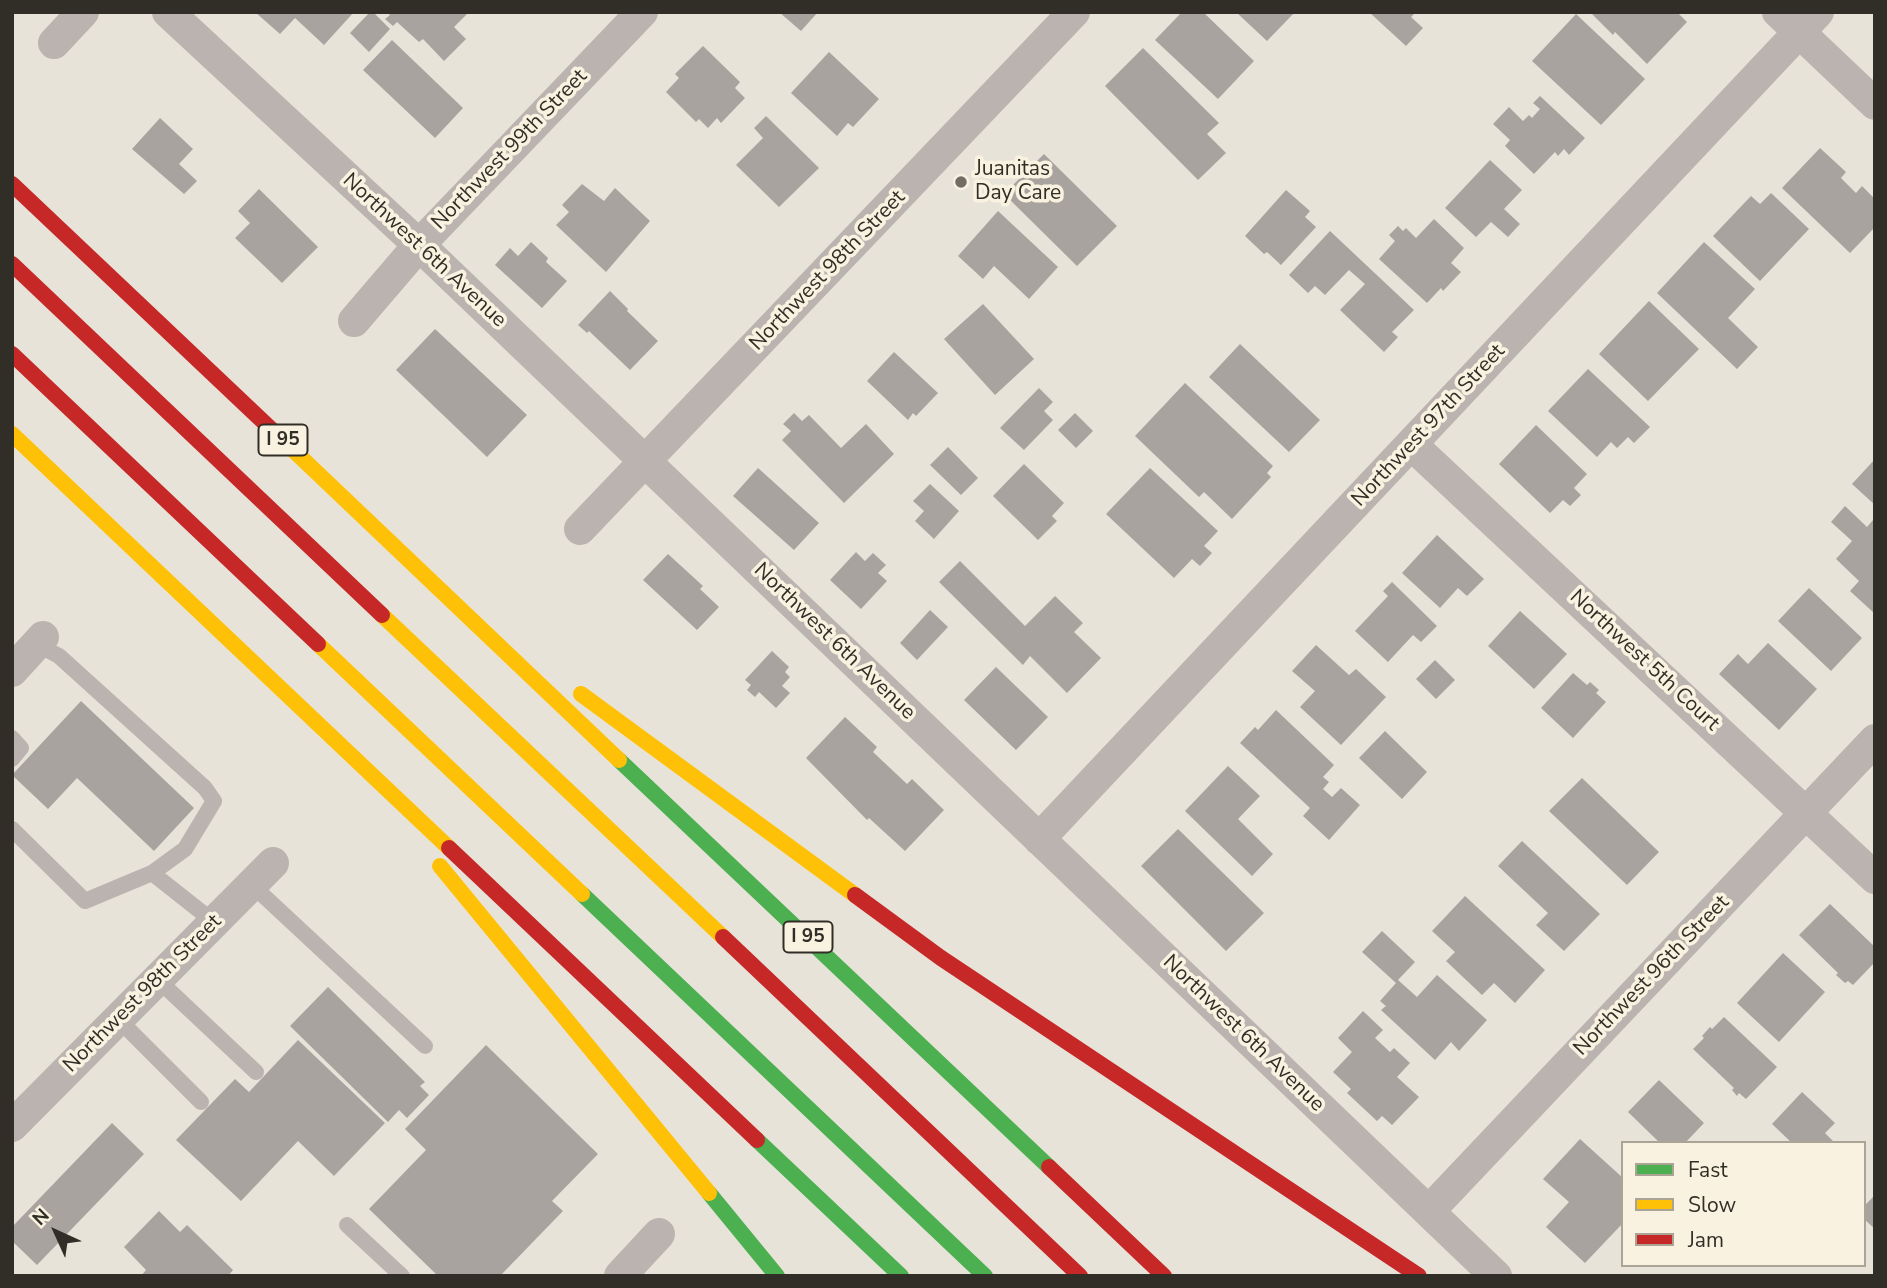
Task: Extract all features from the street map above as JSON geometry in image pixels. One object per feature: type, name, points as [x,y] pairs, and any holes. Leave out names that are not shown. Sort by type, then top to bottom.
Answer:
[{"type":"highway","name":"I 95","points":[[17,177],[114,281],[1164,1276]]},
{"type":"highway","points":[[12,264],[1080,1276]]},
{"type":"highway","points":[[12,354],[985,1276]]},
{"type":"highway","points":[[12,434],[901,1276]]},
{"type":"highway","points":[[451,599],[540,664]]},
{"type":"highway","points":[[563,681],[942,958],[1419,1276]]},
{"type":"highway","points":[[321,726],[428,852],[776,1276]]},
{"type":"street","points":[[54,43],[83,12]]},
{"type":"street","name":"Northwest 6th Avenue","points":[[168,12],[419,245],[1496,1276]]},
{"type":"street","name":"Northwest 99th Street","points":[[354,321],[419,245],[642,12]]},
{"type":"street","name":"Northwest 98th Street","points":[[580,529],[956,139],[1074,12]]},
{"type":"street","points":[[1798,19],[1875,104]]},
{"type":"street","name":"Northwest 97th Street","points":[[1039,839],[1412,445],[1798,19]]},
{"type":"street","name":"Northwest 5th Court","points":[[1412,445],[1875,878]]},
{"type":"street","points":[[12,671],[39,640]]},
{"type":"street","name":"Northwest 96th Street","points":[[1429,1211],[1875,740]]},
{"type":"street","name":"Northwest 98th Street","points":[[12,1126],[262,873]]},
{"type":"street","points":[[620,1276],[659,1234]]},
{"type":"lane","points":[[12,830],[85,901],[152,873],[185,849],[214,801],[205,788],[39,640]]},
{"type":"lane","points":[[12,738],[21,748],[12,759]]},
{"type":"lane","points":[[152,873],[214,922]]},
{"type":"lane","points":[[262,873],[425,1046]]},
{"type":"lane","points":[[157,979],[256,1072]]},
{"type":"lane","points":[[118,1019],[201,1102]]},
{"type":"lane","points":[[347,1225],[402,1276]]},
{"type":"building","points":[[255,12],[354,12],[324,45],[295,18],[280,34]]},
{"type":"building","points":[[370,12],[390,29],[369,52],[350,33]]},
{"type":"building","points":[[387,12],[469,12],[454,27],[466,39],[444,61],[423,39],[419,42],[397,22],[393,26],[385,19],[390,15]]},
{"type":"building","points":[[779,12],[818,12],[801,31]]},
{"type":"building","points":[[1182,12],[1203,12],[1254,61],[1218,99],[1155,40]]},
{"type":"building","points":[[1236,12],[1295,12],[1267,41]]},
{"type":"building","points":[[1369,12],[1416,12],[1411,17],[1423,28],[1406,46]]},
{"type":"building","points":[[1590,12],[1677,12],[1687,22],[1647,64]]},
{"type":"building","points":[[1576,14],[1645,79],[1601,125],[1532,61]]},
{"type":"building","points":[[392,40],[463,108],[435,138],[363,70]]},
{"type":"building","points":[[703,46],[740,82],[735,88],[745,98],[721,123],[717,118],[708,128],[699,119],[696,122],[666,92],[679,78],[675,74]]},
{"type":"building","points":[[1143,48],[1219,123],[1207,134],[1226,153],[1198,180],[1105,86]]},
{"type":"building","points":[[829,52],[879,99],[853,127],[848,123],[837,136],[791,93]]},
{"type":"building","points":[[1540,96],[1585,138],[1569,155],[1564,149],[1558,156],[1555,152],[1534,174],[1505,146],[1510,140],[1493,124],[1509,107],[1523,121],[1529,115],[1532,118],[1540,109],[1533,103]]},
{"type":"building","points":[[766,116],[819,168],[779,207],[736,165],[763,138],[754,128]]},
{"type":"building","points":[[160,118],[193,149],[179,164],[197,181],[184,194],[132,149]]},
{"type":"building","points":[[1820,148],[1846,172],[1841,178],[1856,193],[1862,186],[1875,199],[1875,227],[1850,253],[1782,188]]},
{"type":"building","points":[[1044,154],[1117,226],[1077,266],[1004,194]]},
{"type":"building","points":[[1490,160],[1522,190],[1504,209],[1520,224],[1508,237],[1491,222],[1476,237],[1445,208]]},
{"type":"building","points":[[582,184],[604,201],[615,188],[650,221],[606,272],[556,225],[569,212],[562,205]]},
{"type":"building","points":[[259,189],[318,247],[282,283],[235,238],[250,223],[238,211]]},
{"type":"building","points":[[1286,190],[1310,211],[1305,217],[1316,227],[1281,265],[1245,236]]},
{"type":"building","points":[[1771,193],[1809,229],[1760,281],[1713,236],[1751,196],[1760,204]]},
{"type":"building","points":[[998,211],[1058,267],[1029,299],[994,266],[983,279],[958,256]]},
{"type":"building","points":[[1434,219],[1464,248],[1451,263],[1461,272],[1427,303],[1379,259],[1395,241],[1389,235],[1398,226],[1403,231],[1406,228],[1416,238]]},
{"type":"building","points":[[1330,231],[1414,310],[1392,332],[1398,337],[1384,352],[1340,310],[1365,284],[1349,270],[1325,295],[1315,286],[1308,293],[1289,275]]},
{"type":"building","points":[[531,242],[548,258],[546,262],[567,281],[542,308],[495,265],[510,248],[518,256]]},
{"type":"building","points":[[1704,242],[1755,289],[1728,318],[1758,347],[1737,369],[1657,293]]},
{"type":"building","points":[[610,291],[658,341],[630,370],[589,331],[587,333],[578,325]]},
{"type":"building","points":[[1649,301],[1699,349],[1648,401],[1599,354]]},
{"type":"building","points":[[983,304],[1034,359],[995,395],[944,339]]},
{"type":"building","points":[[435,329],[527,415],[487,457],[396,370]]},
{"type":"building","points":[[1240,344],[1320,420],[1289,452],[1209,377]]},
{"type":"building","points":[[894,352],[938,393],[916,416],[913,413],[908,420],[867,381]]},
{"type":"building","points":[[1588,369],[1650,427],[1634,443],[1628,437],[1617,448],[1611,442],[1597,457],[1548,411]]},
{"type":"building","points":[[1185,383],[1273,466],[1267,473],[1271,477],[1232,519],[1204,492],[1199,497],[1135,436]]},
{"type":"building","points":[[1039,388],[1053,402],[1044,411],[1053,420],[1024,450],[1000,428]]},
{"type":"building","points":[[794,413],[802,421],[809,415],[841,448],[866,424],[894,454],[844,503],[782,440],[791,431],[783,424]]},
{"type":"building","points":[[1075,413],[1093,431],[1076,448],[1058,430]]},
{"type":"building","points":[[1536,425],[1587,474],[1574,488],[1581,495],[1570,506],[1563,500],[1550,513],[1499,464]]},
{"type":"building","points":[[948,447],[978,478],[961,495],[930,465]]},
{"type":"building","points":[[1875,459],[1875,505],[1852,484]]},
{"type":"building","points":[[1024,464],[1064,503],[1052,516],[1057,521],[1038,540],[993,496]]},
{"type":"building","points":[[758,468],[819,523],[794,550],[733,496]]},
{"type":"building","points":[[1150,468],[1218,531],[1204,546],[1212,553],[1200,566],[1192,559],[1174,578],[1106,514]]},
{"type":"building","points":[[930,484],[959,511],[934,539],[915,521],[924,511],[913,501]]},
{"type":"building","points":[[1845,506],[1867,527],[1873,520],[1875,522],[1875,614],[1850,591],[1859,581],[1836,559],[1852,541],[1831,522]]},
{"type":"building","points":[[1437,535],[1484,579],[1467,596],[1458,588],[1440,608],[1402,573]]},
{"type":"building","points":[[856,552],[865,561],[873,553],[886,565],[878,573],[887,581],[861,609],[830,580]]},
{"type":"building","points":[[668,554],[703,586],[700,589],[719,607],[697,630],[643,580]]},
{"type":"building","points":[[960,561],[1025,626],[1055,596],[1083,623],[1074,632],[1101,658],[1067,693],[1030,656],[1023,665],[939,582]]},
{"type":"building","points":[[1392,582],[1437,626],[1421,642],[1413,635],[1388,662],[1355,631],[1388,596],[1383,591]]},
{"type":"building","points":[[1809,588],[1862,638],[1831,671],[1778,621]]},
{"type":"building","points":[[930,610],[948,627],[917,660],[900,643]]},
{"type":"building","points":[[1520,611],[1567,654],[1534,689],[1488,646]]},
{"type":"building","points":[[1768,643],[1817,689],[1779,730],[1719,674],[1738,654],[1748,664]]},
{"type":"building","points":[[1316,645],[1349,675],[1356,669],[1386,697],[1341,745],[1300,707],[1315,691],[1292,671]]},
{"type":"building","points":[[772,651],[789,667],[785,672],[790,677],[782,686],[790,693],[776,708],[759,692],[755,697],[747,690],[751,685],[745,680]]},
{"type":"building","points":[[1435,660],[1455,680],[1436,699],[1416,679]]},
{"type":"building","points":[[996,667],[1048,717],[1016,750],[964,700]]},
{"type":"building","points":[[1573,673],[1587,685],[1590,682],[1599,690],[1596,693],[1606,702],[1573,738],[1541,708]]},
{"type":"building","points":[[81,701],[194,808],[154,851],[77,778],[48,809],[12,775]]},
{"type":"building","points":[[1276,710],[1334,765],[1323,777],[1329,782],[1323,789],[1332,797],[1341,788],[1360,805],[1329,840],[1303,816],[1310,808],[1240,743],[1255,727],[1258,730]]},
{"type":"building","points":[[845,717],[877,747],[873,752],[907,784],[912,779],[944,810],[905,851],[869,818],[867,820],[806,758]]},
{"type":"building","points":[[1385,731],[1427,772],[1402,799],[1359,758]]},
{"type":"building","points":[[1228,766],[1260,796],[1238,819],[1273,854],[1252,876],[1185,811]]},
{"type":"building","points":[[1582,778],[1659,852],[1627,885],[1549,811]]},
{"type":"building","points":[[1178,829],[1264,913],[1226,951],[1141,866]]},
{"type":"building","points":[[1522,841],[1600,914],[1564,951],[1536,925],[1548,913],[1498,866]]},
{"type":"building","points":[[1465,896],[1545,970],[1515,1003],[1494,983],[1482,995],[1446,961],[1455,952],[1432,931]]},
{"type":"building","points":[[1830,904],[1875,947],[1875,962],[1853,985],[1848,981],[1845,983],[1836,975],[1838,973],[1799,935]]},
{"type":"building","points":[[1382,931],[1415,962],[1398,980],[1417,997],[1437,975],[1487,1020],[1459,1051],[1451,1042],[1435,1060],[1381,1010],[1386,1006],[1380,1001],[1396,983],[1362,952]]},
{"type":"building","points":[[1783,953],[1825,992],[1779,1042],[1737,1003]]},
{"type":"building","points":[[328,987],[425,1082],[420,1086],[429,1095],[407,1118],[399,1110],[388,1122],[290,1026]]},
{"type":"building","points":[[1363,1011],[1383,1030],[1375,1038],[1390,1052],[1394,1048],[1410,1063],[1397,1077],[1419,1097],[1392,1125],[1382,1116],[1377,1121],[1347,1093],[1351,1089],[1333,1072],[1352,1052],[1338,1038]]},
{"type":"building","points":[[1724,1017],[1777,1067],[1746,1099],[1739,1093],[1737,1096],[1732,1090],[1734,1088],[1693,1049],[1710,1027],[1712,1029]]},
{"type":"building","points":[[298,1040],[385,1123],[334,1176],[298,1141],[241,1201],[176,1140],[235,1079],[249,1092]]},
{"type":"building","points":[[486,1045],[598,1154],[552,1201],[563,1211],[500,1276],[438,1276],[369,1209],[426,1150],[405,1129]]},
{"type":"building","points":[[1659,1080],[1704,1123],[1687,1141],[1658,1141],[1628,1112]]},
{"type":"building","points":[[1802,1092],[1835,1123],[1825,1133],[1833,1141],[1790,1141],[1772,1124]]},
{"type":"building","points":[[112,1123],[144,1154],[37,1265],[12,1241],[12,1227]]},
{"type":"building","points":[[1580,1139],[1621,1176],[1621,1225],[1585,1263],[1546,1227],[1569,1202],[1543,1179]]},
{"type":"building","points":[[1875,1195],[1875,1229],[1866,1221],[1866,1204]]},
{"type":"building","points":[[159,1211],[180,1232],[187,1225],[233,1270],[228,1276],[141,1276],[146,1270],[124,1247]]},
{"type":"traffic: fast","points":[[619,760],[1049,1167]]},
{"type":"traffic: fast","points":[[582,894],[985,1276]]},
{"type":"traffic: fast","points":[[757,1140],[901,1276]]},
{"type":"traffic: fast","points":[[709,1193],[777,1276]]},
{"type":"traffic: slow","points":[[12,434],[449,848]]},
{"type":"traffic: slow","points":[[290,447],[619,760]]},
{"type":"traffic: slow","points":[[382,615],[723,937]]},
{"type":"traffic: slow","points":[[318,644],[582,894]]},
{"type":"traffic: slow","points":[[581,694],[855,895]]},
{"type":"traffic: slow","points":[[440,866],[709,1193]]},
{"type":"traffic: jam","points":[[12,184],[290,447]]},
{"type":"traffic: jam","points":[[12,264],[382,615]]},
{"type":"traffic: jam","points":[[12,354],[318,644]]},
{"type":"traffic: jam","points":[[449,848],[757,1140]]},
{"type":"traffic: jam","points":[[855,895],[941,958],[1419,1276]]},
{"type":"traffic: jam","points":[[723,937],[1080,1276]]},
{"type":"traffic: jam","points":[[1049,1167],[1164,1276]]},
{"type":"place","name":"Juanitas Day Care","points":[[961,182]]}]
